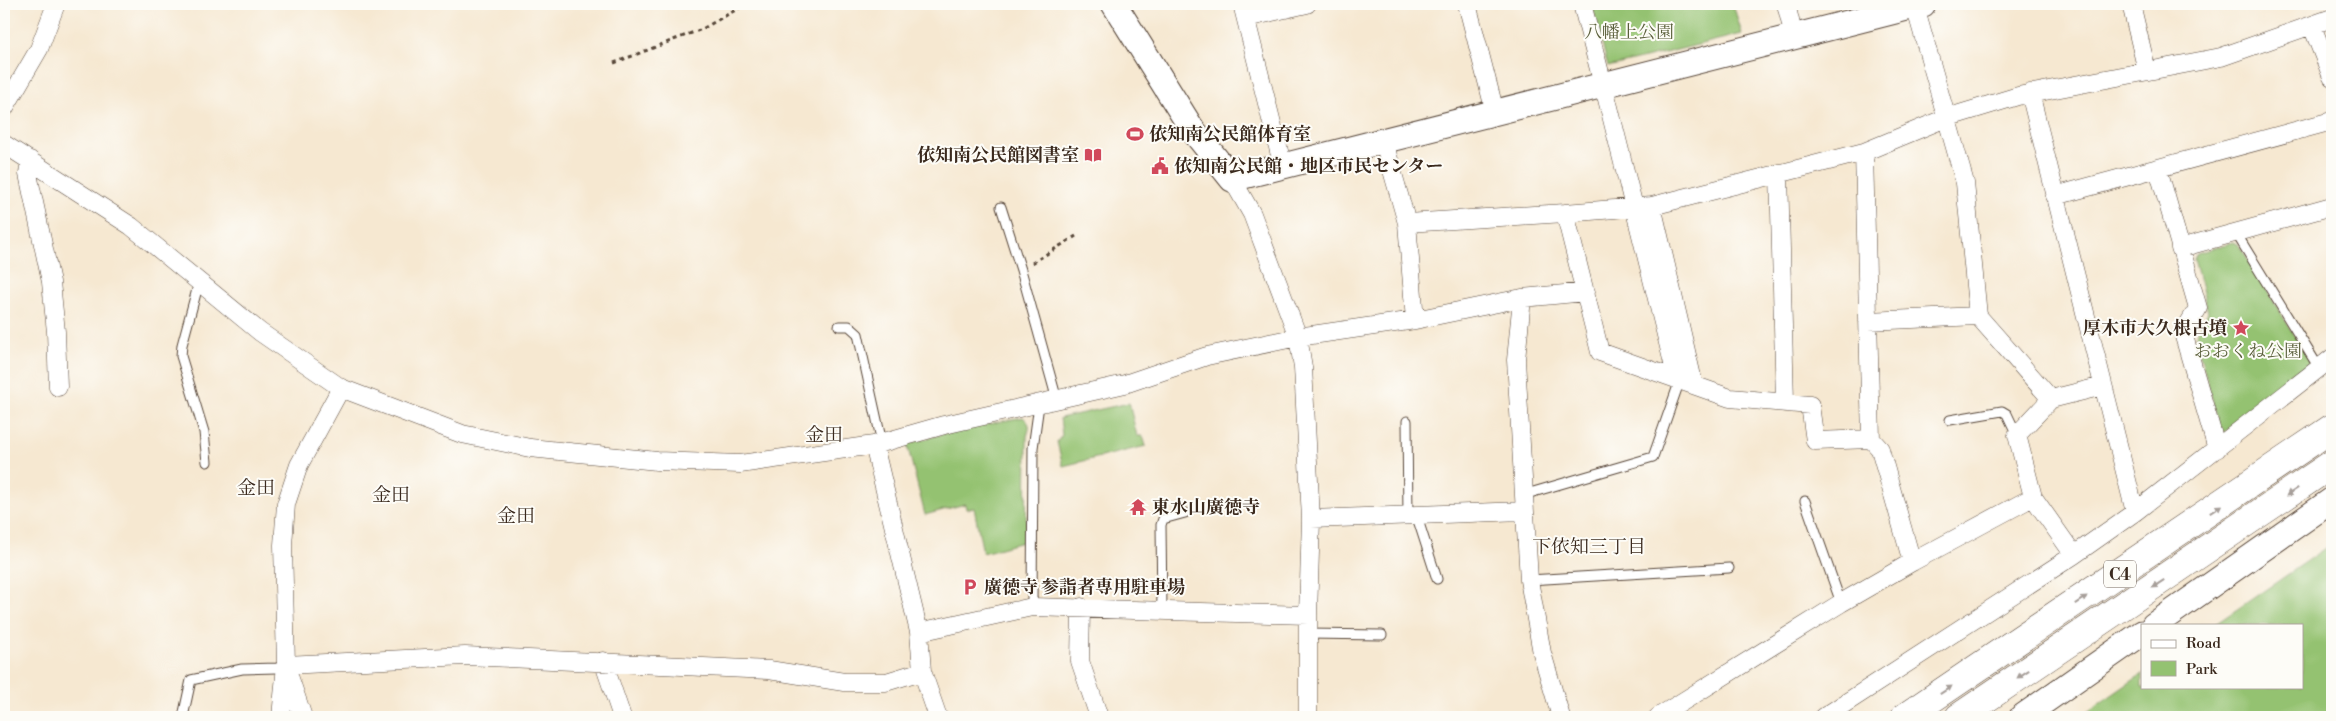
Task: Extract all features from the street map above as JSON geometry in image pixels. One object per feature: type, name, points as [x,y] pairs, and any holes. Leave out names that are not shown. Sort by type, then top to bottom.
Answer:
[{"type":"highway","name":"C4","points":[[1906,717],[2332,428]]},
{"type":"highway","name":"C4","points":[[1959,717],[2332,464]]},
{"type":"street","points":[[4,109],[39,49],[56,4]]},
{"type":"street","points":[[1114,4],[1192,129],[1232,180],[1252,214],[1298,337],[1304,368],[1311,520],[1308,614],[1308,717]]},
{"type":"street","points":[[1283,167],[1244,11],[1307,4]]},
{"type":"street","points":[[1467,4],[1495,112]]},
{"type":"street","points":[[1582,4],[1600,73]]},
{"type":"street","points":[[1786,4],[1794,36]]},
{"type":"street","points":[[2130,4],[2147,71]]},
{"type":"street","points":[[1232,180],[1919,5],[1946,118],[1965,183],[1978,316],[2051,399]]},
{"type":"street","points":[[1407,223],[1652,206],[1864,152],[1946,118],[2030,93],[2221,57],[2332,18]]},
{"type":"street","points":[[2312,26],[2332,77]]},
{"type":"street","points":[[2030,93],[2135,512]]},
{"type":"street","points":[[1606,95],[1634,208],[1684,381]]},
{"type":"street","points":[[2056,196],[2332,121]]},
{"type":"street","points":[[1384,142],[1407,223],[1415,320]]},
{"type":"street","points":[[4,144],[131,226],[260,332],[341,388],[462,434],[530,448],[657,461],[740,464],[878,444],[944,425],[1125,384],[1207,356],[1298,337],[1415,320],[1522,298],[1586,292]]},
{"type":"street","points":[[1864,152],[1871,439],[1880,449],[1912,562]]},
{"type":"street","points":[[30,160],[28,174],[51,282],[56,332],[58,387]]},
{"type":"street","points":[[2158,169],[2198,308],[2184,333],[2217,449]]},
{"type":"street","points":[[1778,173],[1785,402]]},
{"type":"street","points":[[1652,206],[1684,381]]},
{"type":"street","points":[[2180,248],[2332,206]]},
{"type":"street","points":[[1565,213],[1600,352],[1730,398],[1810,404],[1815,441],[1871,439]]},
{"type":"street","points":[[1522,298],[1516,360],[1529,580],[1542,653],[1561,717]]},
{"type":"street","points":[[1868,322],[1978,316]]},
{"type":"street","points":[[1824,717],[2074,555],[2135,512],[2326,363]]},
{"type":"street","points":[[2074,555],[2033,497],[2017,435],[2051,399],[2103,386]]},
{"type":"street","points":[[281,717],[286,665],[282,545],[286,504],[299,464],[341,388]]},
{"type":"street","points":[[878,444],[918,632],[922,671],[938,717]]},
{"type":"street","points":[[1658,717],[1841,603],[1912,562],[2033,497]]},
{"type":"street","points":[[2155,624],[2332,500]]},
{"type":"street","points":[[1311,520],[1413,517],[1523,503]]},
{"type":"street","points":[[918,632],[1032,607],[1308,614]]},
{"type":"street","points":[[1081,607],[1080,661],[1099,717]]},
{"type":"street","points":[[2022,717],[2141,634]]},
{"type":"street","points":[[286,665],[465,656],[768,670],[844,682],[886,682],[922,671]]},
{"type":"street","points":[[603,661],[622,717]]},
{"type":"street","points":[[286,665],[303,717]]},
{"type":"lane","points":[[1001,207],[1021,270],[1057,400]]},
{"type":"lane","points":[[2236,233],[2326,363]]},
{"type":"lane","points":[[199,282],[182,345],[181,356],[204,432],[207,462]]},
{"type":"lane","points":[[839,326],[849,326],[858,334],[878,444]]},
{"type":"lane","points":[[1523,503],[1653,457],[1684,381]]},
{"type":"lane","points":[[1032,607],[1033,448],[1038,405]]},
{"type":"lane","points":[[1950,420],[2002,411],[2007,414],[2017,435]]},
{"type":"lane","points":[[1407,421],[1413,517],[1437,579]]},
{"type":"lane","points":[[1806,501],[1841,603]]},
{"type":"lane","points":[[1162,610],[1161,524],[1163,519],[1185,512]]},
{"type":"lane","points":[[1529,580],[1729,568]]},
{"type":"lane","points":[[1308,634],[1382,635]]},
{"type":"lane","points":[[183,717],[191,680],[242,669],[277,668],[286,665]]},
{"type":"path","points":[[614,64],[702,29],[746,4]]},
{"type":"path","points":[[1021,270],[1076,236]]},
{"type":"green space","name":"八幡上公園","points":[[1592,4],[1733,4],[1742,34],[1608,67]]},
{"type":"green space","name":"おおくね公園","points":[[2233,242],[2238,244],[2310,360],[2310,367],[2225,432],[2221,431],[2195,337],[2208,312],[2194,259],[2197,253]]},
{"type":"green space","points":[[1129,403],[1137,436],[1143,436],[1146,446],[1063,466],[1057,442],[1062,435],[1060,418]]},
{"type":"green space","points":[[1023,417],[1029,426],[1027,436],[1026,541],[983,553],[974,508],[966,509],[965,504],[925,515],[907,444],[953,431]]},
{"type":"green space","points":[[2332,544],[2332,717],[2080,717],[2141,675],[2141,688],[2304,688],[2304,624],[2215,624]]},
{"type":"place","name":"依知南公民館体育室","points":[[1135,134]]},
{"type":"place","name":"依知南公民館図書室","points":[[1093,155]]},
{"type":"place","name":"依知南公民館・地区市民センター","points":[[1160,166]]},
{"type":"place","name":"厚木市大久根古墳","points":[[2241,328]]},
{"type":"place","name":"東水山廣徳寺","points":[[1138,507]]},
{"type":"place","name":"廣徳寺 参詣者専用駐車場","points":[[970,587]]},
{"type":"district","name":"金田","points":[[824,434]]},
{"type":"district","name":"金田","points":[[256,487]]},
{"type":"district","name":"金田","points":[[391,494]]},
{"type":"district","name":"金田","points":[[516,515]]},
{"type":"district","name":"下依知三丁目","points":[[1589,546]]}]
